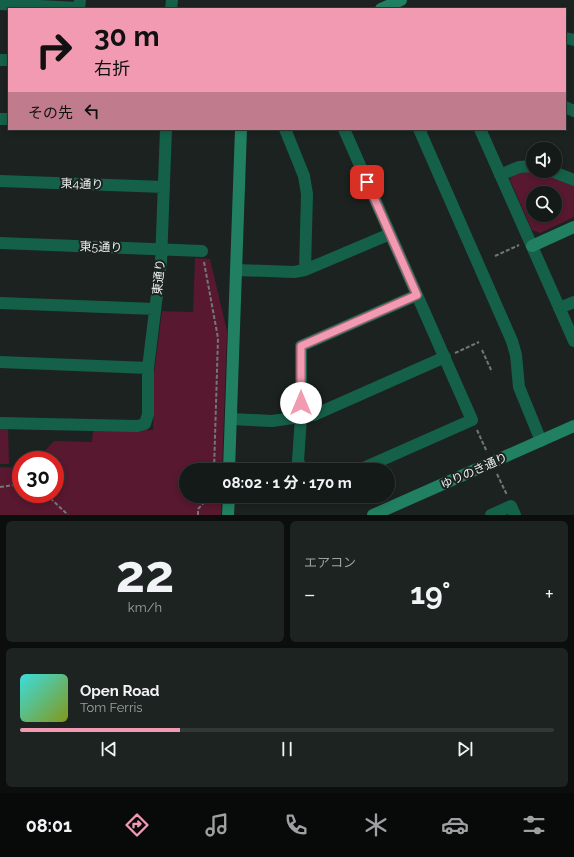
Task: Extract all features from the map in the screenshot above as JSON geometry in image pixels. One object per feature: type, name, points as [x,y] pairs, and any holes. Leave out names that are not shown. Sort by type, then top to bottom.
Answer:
[{"type":"street","points":[[0,4],[79,8],[80,0]]},
{"type":"street","points":[[383,8],[401,0]]},
{"type":"street","name":"東通り","points":[[0,423],[138,426],[145,424],[148,414],[148,368],[162,249],[166,130]]},
{"type":"street","points":[[230,463],[241,130]]},
{"type":"street","points":[[285,130],[304,176],[307,194],[305,270]]},
{"type":"street","points":[[344,130],[472,420],[375,463]]},
{"type":"street","points":[[419,130],[512,341],[516,355],[519,387],[541,441]]},
{"type":"street","points":[[480,130],[574,342]]},
{"type":"street","points":[[500,175],[519,167],[526,166]]},
{"type":"street","points":[[562,175],[574,180]]},
{"type":"street","name":"東4通り","points":[[0,181],[164,187]]},
{"type":"street","points":[[531,243],[574,227]]},
{"type":"street","points":[[237,270],[294,272],[305,270],[390,234]]},
{"type":"street","name":"東5通り","points":[[0,243],[202,251]]},
{"type":"street","points":[[299,463],[301,418],[301,346],[417,295]]},
{"type":"street","points":[[559,308],[574,302]]},
{"type":"street","points":[[0,303],[155,309]]},
{"type":"street","points":[[231,419],[272,421],[314,415],[444,357]]},
{"type":"street","points":[[0,362],[148,368]]},
{"type":"street","name":"ゆりのき通り","points":[[374,515],[574,426]]},
{"type":"street","points":[[228,515],[229,503]]},
{"type":"street","points":[[491,515],[511,506],[515,515]]},
{"type":"path","points":[[495,256],[531,243]]},
{"type":"path","points":[[202,251],[218,338],[214,463]]},
{"type":"path","points":[[444,357],[479,342]]},
{"type":"path","points":[[482,350],[492,372]]},
{"type":"path","points":[[472,420],[504,490]]},
{"type":"path","points":[[0,487],[12,485]]},
{"type":"path","points":[[55,503],[68,515]]},
{"type":"path","points":[[198,515],[198,509],[204,503]]},
{"type":"shaded area","points":[[519,172],[526,172],[526,178],[552,178],[574,186],[574,217],[540,233],[532,230],[528,222],[562,222],[562,186],[526,186],[526,216],[510,180],[512,175]]},
{"type":"shaded area","points":[[195,258],[210,259],[227,331],[222,463],[179,463],[179,503],[221,503],[221,515],[0,515],[0,467],[12,468],[12,503],[64,503],[64,451],[45,451],[54,441],[92,442],[93,431],[153,430],[154,374],[162,311],[193,312]]},
{"type":"shaded area","points":[[0,427],[8,427],[9,464],[0,464]]},
{"type":"route","points":[[301,403],[301,346],[417,295],[367,182]]}]
